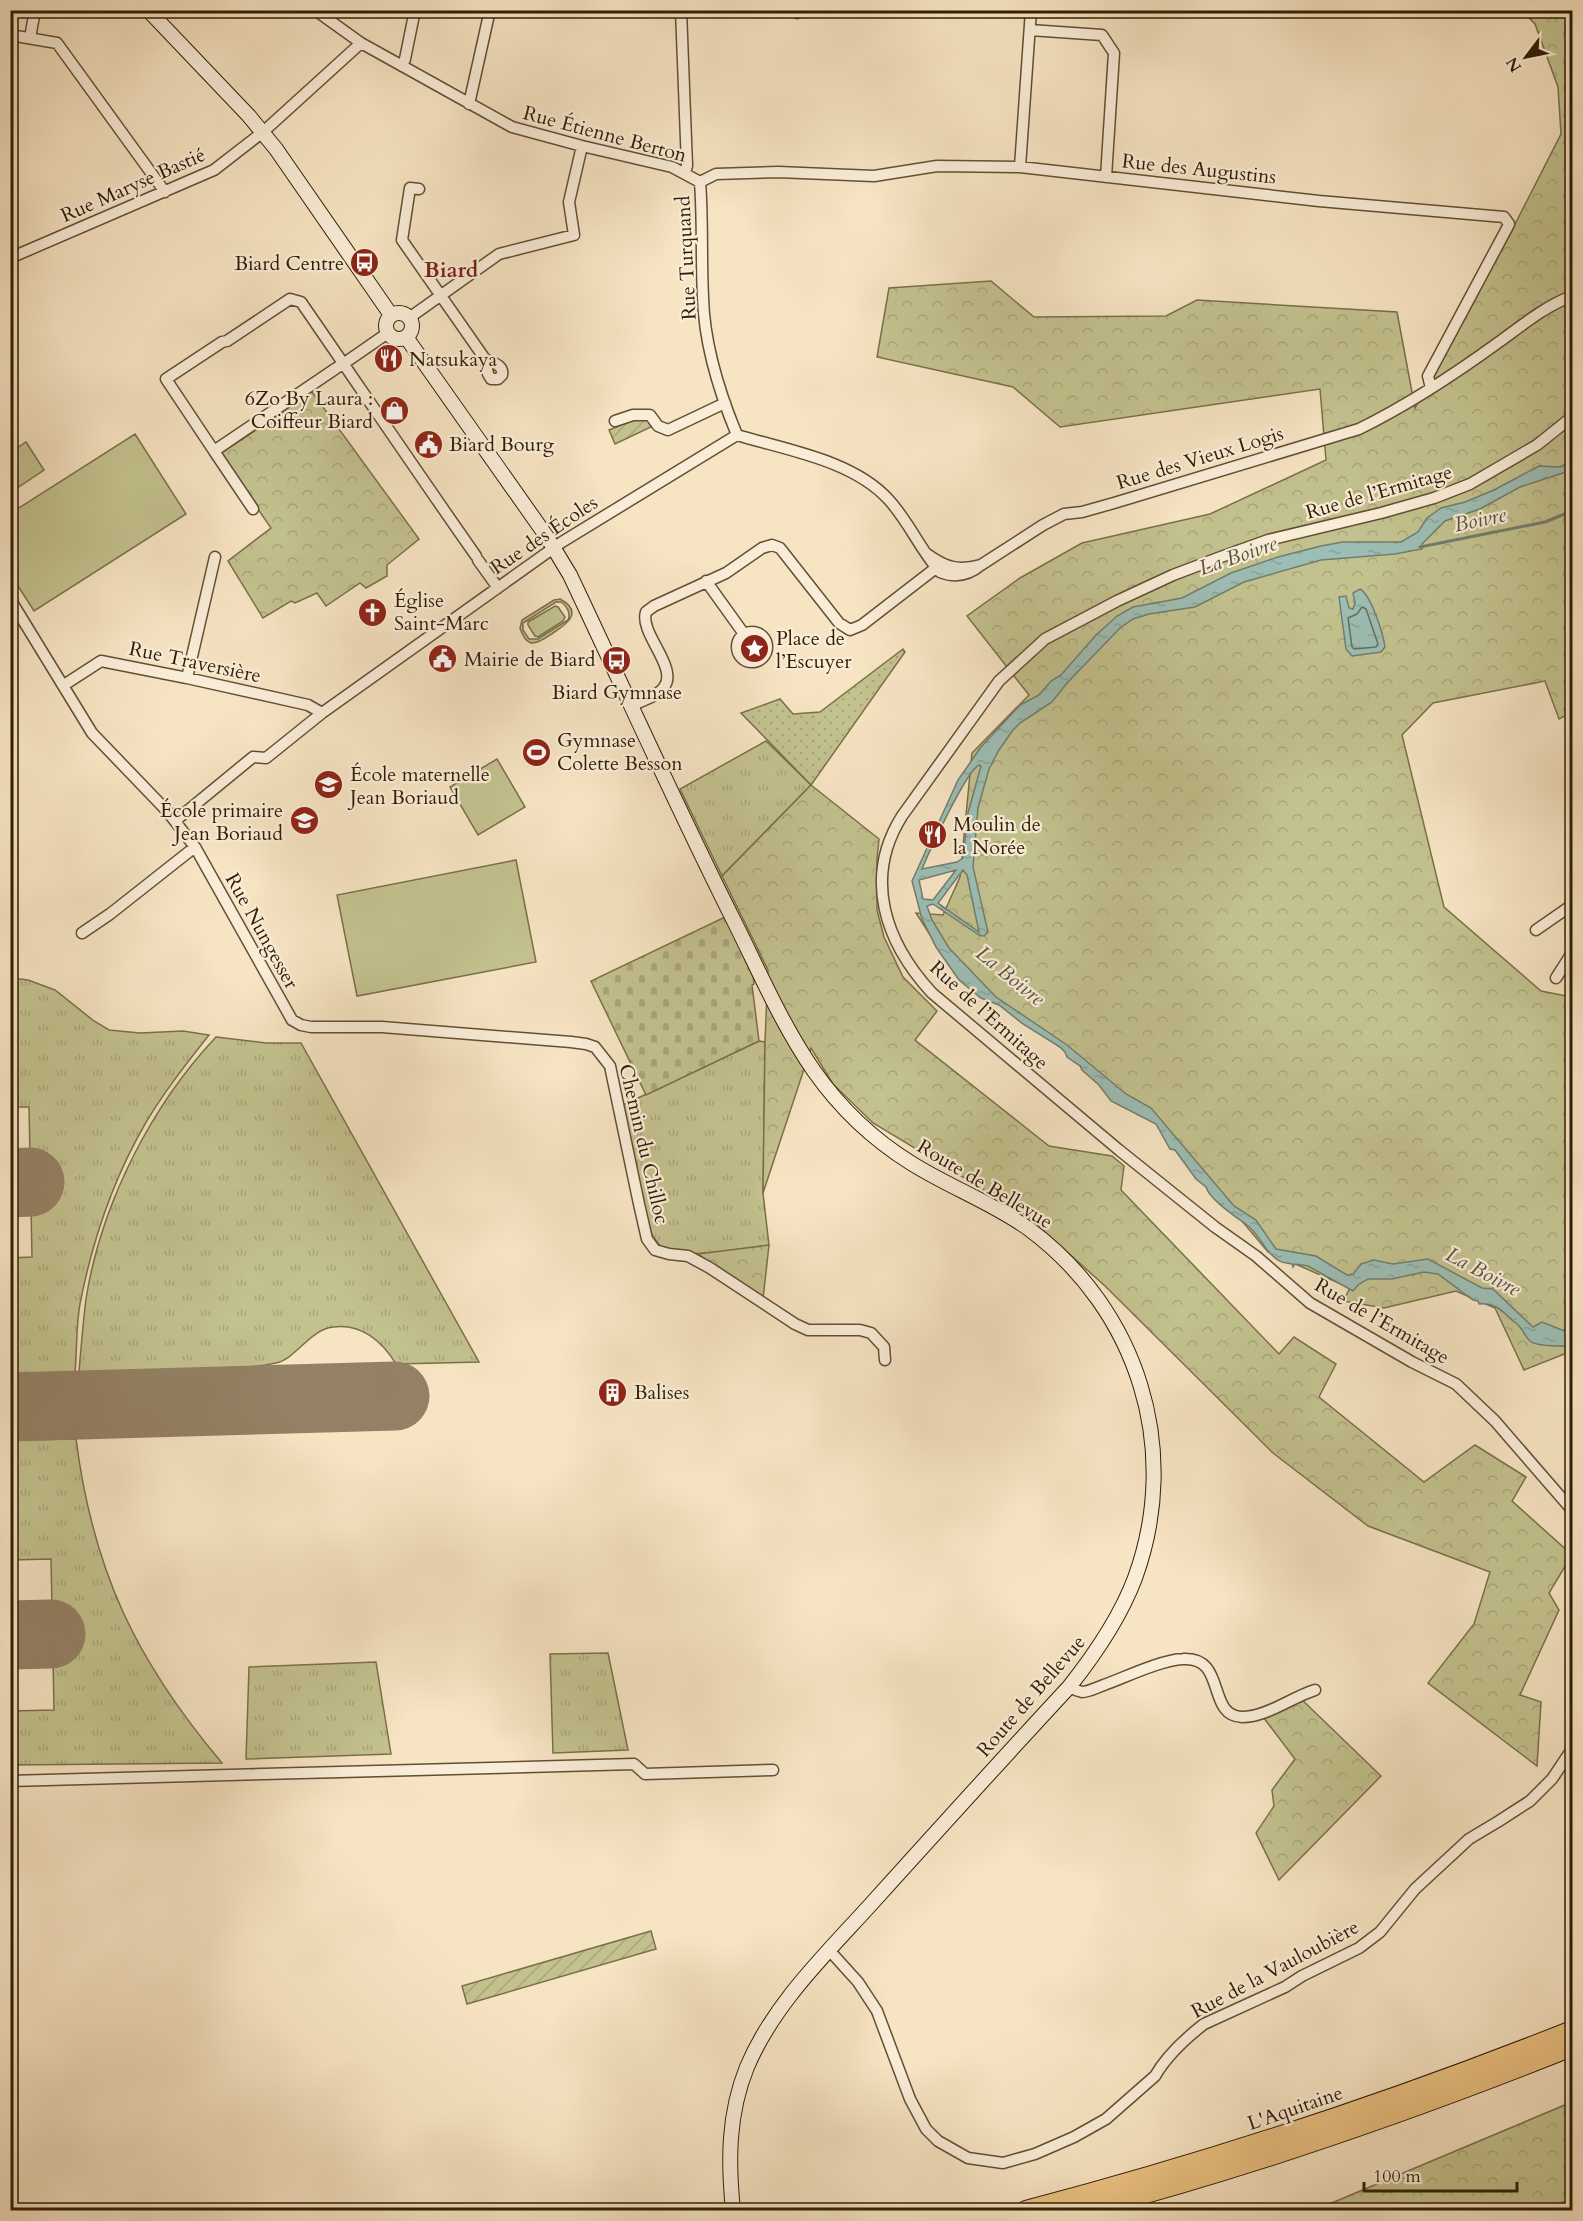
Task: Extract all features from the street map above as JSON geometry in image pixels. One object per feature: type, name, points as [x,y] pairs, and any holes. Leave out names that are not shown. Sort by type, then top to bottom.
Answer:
[{"type":"highway","name":"L'Aquitaine","points":[[1026,2211],[1259,2144],[1405,2094],[1572,2030]]},
{"type":"highway","name":"L'Aquitaine","points":[[1088,2211],[1216,2174],[1335,2135],[1572,2047]]},
{"type":"street","points":[[30,38],[35,10]]},
{"type":"street","points":[[148,10],[263,132],[391,315]]},
{"type":"street","name":"Rue Étienne Berton","points":[[315,10],[362,43],[512,127],[672,167],[700,182]]},
{"type":"street","points":[[402,66],[415,10]]},
{"type":"street","points":[[469,104],[490,10]]},
{"type":"street","points":[[681,10],[687,166],[685,172]]},
{"type":"street","points":[[1020,167],[1031,10]]},
{"type":"street","points":[[1030,30],[1102,35],[1109,43],[1114,53],[1106,177]]},
{"type":"street","points":[[10,35],[57,43],[165,192]]},
{"type":"street","name":"Rue Maryse Bastié","points":[[10,258],[214,170],[263,132],[362,43]]},
{"type":"street","points":[[409,318],[499,254],[574,235],[569,202],[582,146]]},
{"type":"street","name":"Rue des Augustins","points":[[700,182],[716,174],[778,172],[874,176],[936,166],[1020,167],[1319,201],[1504,217],[1509,224],[1428,376],[1427,381],[1431,388]]},
{"type":"street","name":"Rue Turquand","points":[[700,182],[702,299],[716,373],[737,435]]},
{"type":"street","points":[[419,189],[410,188],[402,240],[485,359]]},
{"type":"street","name":"Rue des Vieux Logis","points":[[939,566],[940,572],[948,576],[966,574],[1064,514],[1114,503],[1359,429],[1395,411],[1431,388],[1537,313],[1572,296]]},
{"type":"street","points":[[253,509],[166,378],[290,299],[301,302],[498,588]]},
{"type":"street","points":[[402,313],[409,318],[411,330],[406,337],[398,339],[388,333],[386,322],[391,315],[402,313]]},
{"type":"street","points":[[214,451],[388,333]]},
{"type":"street","name":"Route de Bellevue","points":[[406,337],[570,575],[711,876],[780,1014],[816,1074],[836,1099],[880,1141],[912,1164],[1027,1228],[1065,1258],[1094,1292],[1117,1327],[1135,1366],[1147,1407],[1153,1450],[1153,1486],[1143,1551],[1123,1606],[1096,1653],[1069,1687],[784,2003],[747,2067],[737,2099],[731,2132],[730,2182],[733,2211]]},
{"type":"street","points":[[615,421],[633,415],[650,415],[658,426],[668,430],[725,403]]},
{"type":"street","name":"Rue de l’Ermitage","points":[[1572,417],[1537,445],[1503,467],[1470,484],[1434,498],[1268,540],[1218,558],[1173,575],[1117,601],[1045,639],[999,681],[902,816],[894,829],[882,861],[881,883],[883,907],[890,930],[912,969],[932,993],[1119,1150],[1215,1227],[1256,1256],[1310,1304],[1412,1362],[1456,1384],[1496,1421],[1572,1510]]},
{"type":"street","points":[[631,706],[659,692],[665,687],[667,681],[666,668],[645,622],[646,612],[739,565],[762,548],[772,545],[780,548],[839,623],[850,630],[857,629],[939,566],[927,554],[889,500],[865,481],[811,456],[737,435]]},
{"type":"street","name":"Rue des Écoles","points":[[175,821],[253,757],[266,758],[322,713],[553,548],[737,435]]},
{"type":"street","points":[[188,678],[216,557]]},
{"type":"street","points":[[706,581],[744,634]]},
{"type":"street","name":"Rue Nungesser","points":[[10,599],[92,733],[175,821],[195,847],[292,1020]]},
{"type":"street","name":"Rue Traversière","points":[[64,686],[101,661],[308,705],[322,713]]},
{"type":"street","points":[[82,933],[110,914],[195,847]]},
{"type":"street","points":[[1536,930],[1572,904]]},
{"type":"street","points":[[1556,978],[1572,953]]},
{"type":"street","name":"Chemin du Chilloc","points":[[292,1020],[311,1027],[382,1027],[571,1042],[595,1047],[610,1066],[647,1239],[655,1250],[688,1256],[808,1330],[860,1330],[871,1333],[884,1347],[885,1360]]},
{"type":"street","points":[[1069,1687],[1084,1692],[1170,1661],[1198,1659],[1204,1664],[1214,1681],[1223,1707],[1235,1716],[1253,1715],[1316,1690]]},
{"type":"street","name":"Rue de la Vauloubière","points":[[830,1950],[858,1982],[877,2011],[910,2099],[926,2129],[945,2146],[968,2158],[1003,2163],[1020,2160],[1074,2137],[1106,2119],[1155,2076],[1159,2068],[1204,2024],[1285,1987],[1302,1976],[1359,1948],[1380,1932],[1415,1889],[1469,1839],[1530,1801],[1552,1779],[1572,1749]]},
{"type":"street","points":[[10,1781],[633,1764],[645,1774],[774,1770]]},
{"type":"green space","points":[[1522,11],[1572,11],[1572,712],[1559,719],[1545,681],[1433,703],[1402,735],[1444,907],[1541,991],[1572,997],[1572,1351],[1524,1370],[1495,1308],[1456,1291],[1384,1308],[1343,1301],[1350,1288],[1268,1252],[1150,1112],[952,969],[916,913],[943,915],[960,877],[972,753],[1029,695],[967,616],[1020,578],[1082,543],[1210,514],[1326,460],[1320,389],[1060,427],[1013,387],[877,357],[889,288],[991,281],[1034,317],[1166,316],[1197,300],[1397,312],[1415,408],[1510,234],[1561,134],[1558,87],[1535,24]]},
{"type":"green space","points":[[312,392],[419,539],[387,565],[387,576],[366,588],[360,583],[326,606],[317,593],[295,603],[291,601],[263,618],[228,561],[271,528],[220,454]]},
{"type":"green space","points":[[638,418],[648,420],[651,427],[615,444],[609,430]]},
{"type":"green space","points":[[135,434],[186,514],[34,611],[11,575],[11,513]]},
{"type":"green space","points":[[26,442],[44,470],[11,492],[11,452]]},
{"type":"green space","points":[[560,599],[567,604],[571,609],[571,618],[542,640],[529,642],[520,628],[522,620],[554,600]],"holes":[[[556,602],[561,602],[568,610],[568,620],[538,639],[529,639],[523,630],[523,623]]]},
{"type":"green space","points":[[555,606],[565,617],[563,621],[538,637],[535,636],[528,622]]},
{"type":"green space","points":[[903,649],[905,652],[811,785],[741,713],[780,699],[793,714],[820,712]]},
{"type":"green space","points":[[766,741],[811,785],[722,876],[680,789]]},
{"type":"green space","points":[[497,759],[525,807],[478,835],[450,787]]},
{"type":"green space","points":[[811,785],[879,839],[877,910],[884,937],[903,977],[937,1011],[915,1040],[1049,1146],[1112,1156],[1124,1166],[1121,1190],[1279,1354],[1294,1337],[1336,1364],[1319,1397],[1424,1482],[1475,1445],[1526,1477],[1512,1501],[1572,1555],[1549,1593],[1559,1610],[1520,1695],[1541,1702],[1537,1766],[1428,1683],[1474,1624],[1490,1572],[1368,1526],[1273,1453],[1105,1286],[1026,1215],[873,1123],[833,1084],[811,1048],[763,1193],[768,970],[722,876]]},
{"type":"green space","points":[[516,860],[536,962],[357,996],[337,895]]},
{"type":"green space","points":[[725,917],[753,975],[754,984],[752,985],[759,1041],[646,1095],[591,981]]},
{"type":"green space","points":[[11,978],[28,980],[55,990],[109,1030],[140,1033],[183,1031],[209,1035],[152,1112],[114,1188],[91,1257],[80,1304],[75,1372],[11,1374],[11,1258],[32,1257],[29,1107],[11,1107]]},
{"type":"green space","points":[[216,1037],[266,1043],[301,1043],[479,1362],[396,1364],[370,1335],[343,1326],[324,1329],[290,1356],[266,1365],[235,1368],[79,1372],[86,1299],[93,1263],[117,1193],[150,1125],[192,1064]]},
{"type":"green space","points":[[759,1041],[765,1042],[763,1193],[769,1245],[699,1253],[672,1252],[664,1249],[649,1231],[623,1105]]},
{"type":"green space","points":[[769,1245],[763,1299],[698,1254]]},
{"type":"green space","points":[[76,1439],[94,1531],[107,1573],[123,1612],[165,1688],[222,1763],[11,1765],[11,1711],[54,1710],[51,1559],[11,1560],[11,1440]]},
{"type":"green space","points":[[608,1653],[628,1750],[553,1753],[550,1654]]},
{"type":"green space","points":[[376,1662],[391,1754],[246,1759],[249,1667]]},
{"type":"green space","points":[[1296,1694],[1381,1776],[1279,1880],[1256,1833],[1274,1806],[1272,1790],[1295,1759],[1257,1709]]},
{"type":"green space","points":[[651,1931],[656,1949],[467,2004],[462,1986]]},
{"type":"green space","points":[[1572,2102],[1572,2210],[1315,2210]]},
{"type":"water","points":[[1572,461],[1572,470],[1520,487],[1480,509],[1445,521],[1422,544],[1422,549],[1395,554],[1321,560],[1244,582],[1195,607],[1149,614],[1133,619],[1120,628],[1067,683],[1052,702],[1013,730],[989,769],[978,808],[973,867],[988,932],[984,936],[979,935],[933,904],[927,906],[932,920],[949,948],[996,997],[1067,1045],[1126,1094],[1151,1108],[1234,1206],[1256,1220],[1276,1249],[1316,1256],[1347,1275],[1353,1274],[1361,1264],[1374,1260],[1393,1264],[1428,1259],[1482,1288],[1493,1289],[1533,1327],[1542,1322],[1572,1334],[1572,1346],[1533,1343],[1521,1328],[1501,1310],[1490,1304],[1479,1304],[1478,1301],[1473,1300],[1438,1274],[1424,1272],[1392,1279],[1368,1279],[1353,1291],[1308,1266],[1295,1264],[1293,1267],[1292,1264],[1279,1261],[1269,1252],[1252,1229],[1217,1202],[1206,1187],[1196,1179],[1175,1150],[1170,1149],[1156,1124],[1111,1101],[1099,1085],[1067,1057],[1060,1047],[1023,1024],[999,1005],[981,998],[959,980],[936,947],[922,919],[912,881],[958,780],[981,747],[1020,705],[1039,695],[1051,681],[1061,675],[1096,635],[1117,616],[1133,607],[1182,598],[1231,573],[1278,557],[1343,542],[1401,542],[1418,532],[1427,518],[1441,508],[1465,502],[1494,490],[1539,466],[1560,467]],"holes":[[[981,766],[968,813],[963,858],[957,862],[922,869],[957,796],[973,770]],[[956,870],[933,900],[923,899],[919,880]],[[963,870],[967,875],[979,932],[938,903]]]},
{"type":"water","points":[[1360,589],[1372,606],[1385,647],[1381,652],[1352,656],[1346,649],[1339,597],[1346,596],[1349,608],[1353,609],[1355,603],[1353,593]]},
{"type":"waterway","name":"Boivre","points":[[1420,547],[1545,522],[1572,511]]},
{"type":"waterway","name":"La Boivre","points":[[1541,2210],[1572,2200]]},
{"type":"runway","points":[[10,1183],[30,1182]]},
{"type":"runway","points":[[10,1407],[395,1396]]},
{"type":"runway","points":[[10,1635],[51,1634]]},
{"type":"place","name":"Biard Centre","points":[[365,263]]},
{"type":"place","name":"Natsukaya","points":[[388,359]]},
{"type":"place","name":"6Zo By Laura : Coiffeur Biard","points":[[394,410]]},
{"type":"place","name":"Biard Bourg","points":[[428,444]]},
{"type":"place","name":"Église Saint-Marc","points":[[373,612]]},
{"type":"place","name":"Place de l’Escuyer","points":[[755,649]]},
{"type":"place","name":"Mairie de Biard","points":[[443,659]]},
{"type":"place","name":"Biard Gymnase","points":[[617,661]]},
{"type":"place","name":"Gymnase Colette Besson","points":[[536,752]]},
{"type":"place","name":"École maternelle Jean Boriaud","points":[[329,785]]},
{"type":"place","name":"École primaire Jean Boriaud","points":[[304,821]]},
{"type":"place","name":"Moulin de la Norée","points":[[932,835]]},
{"type":"place","name":"Balises","points":[[613,1392]]},
{"type":"district","name":"Biard","points":[[451,270]]}]
